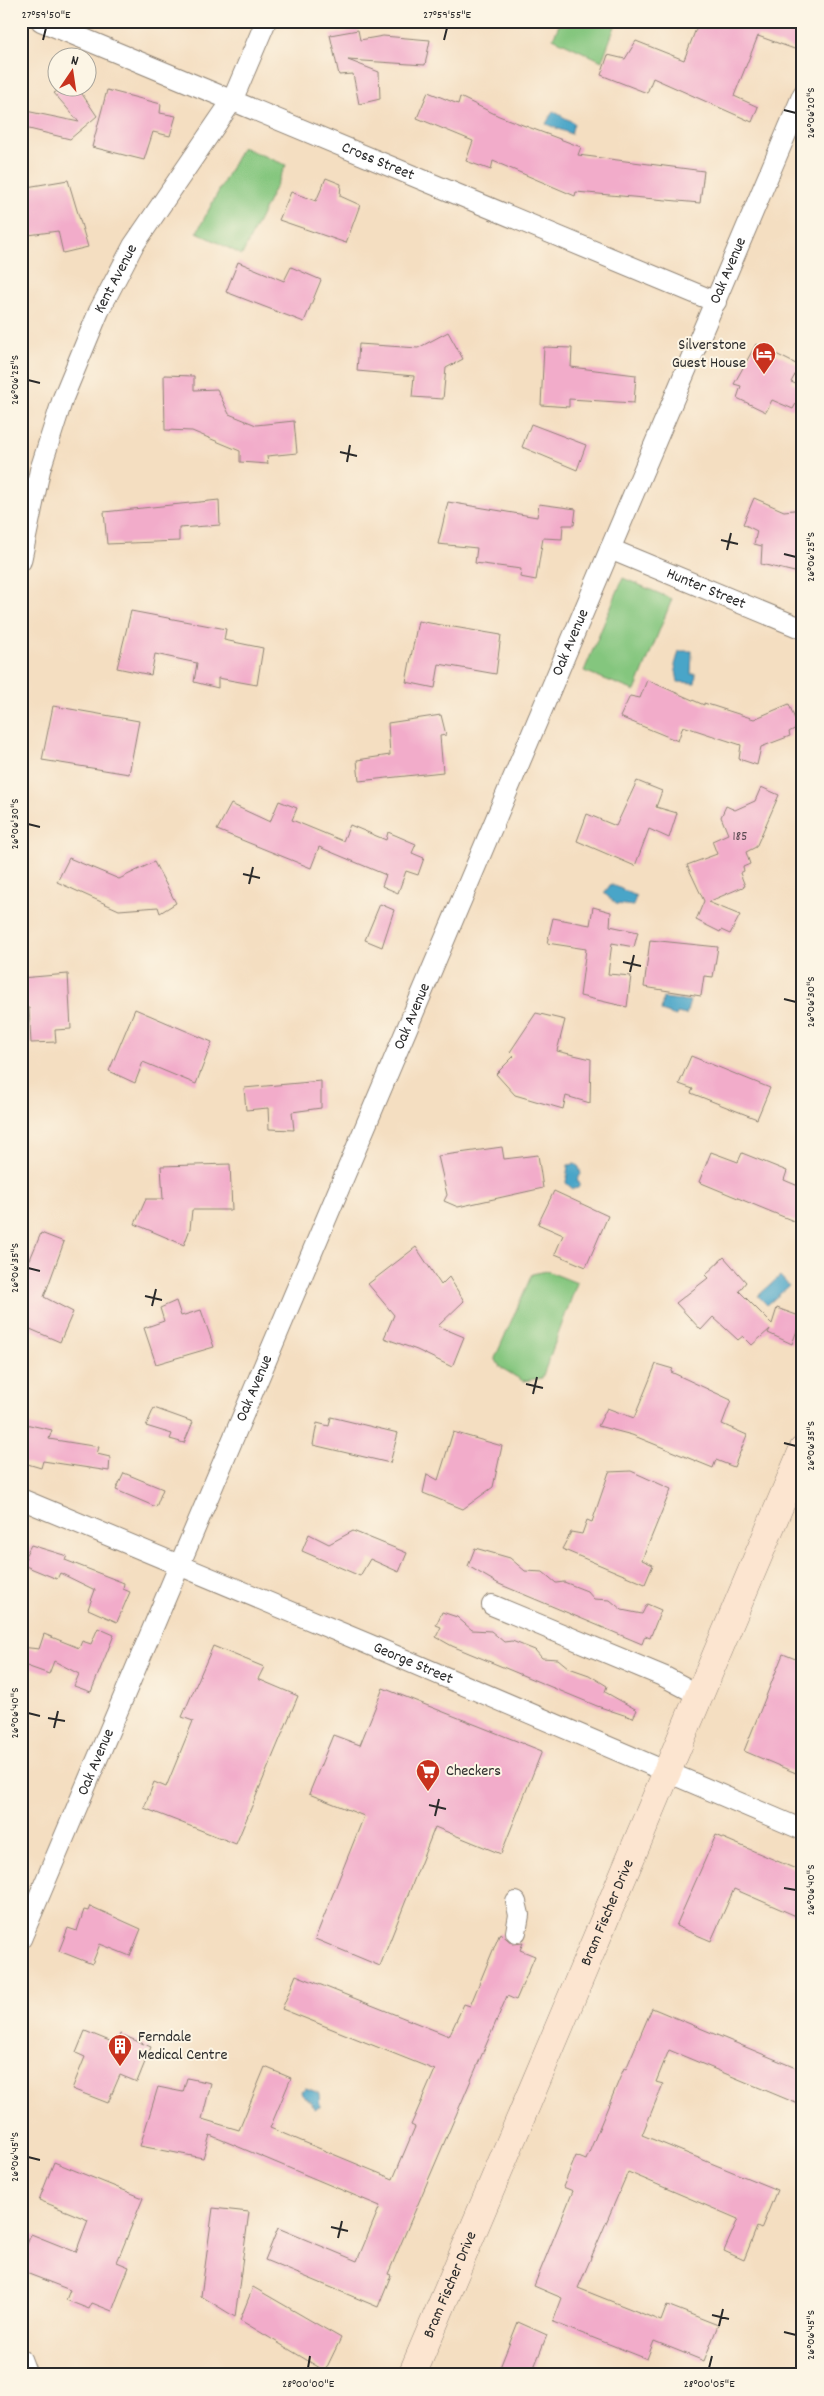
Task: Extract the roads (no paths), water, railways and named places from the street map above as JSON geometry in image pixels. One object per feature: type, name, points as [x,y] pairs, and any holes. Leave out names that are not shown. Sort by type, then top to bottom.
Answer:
[{"type":"main road","name":"Bram Fischer Drive","points":[[412,2375],[803,1450]]},
{"type":"street","name":"Cross Street","points":[[41,21],[716,302]]},
{"type":"street","name":"Kent Avenue","points":[[21,560],[43,460],[63,398],[99,311],[133,246],[232,101],[266,21]]},
{"type":"street","name":"Oak Avenue","points":[[21,1939],[803,94]]},
{"type":"street","name":"Hunter Street","points":[[610,549],[803,629]]},
{"type":"street","name":"George Street","points":[[21,1499],[181,1565],[803,1830]]},
{"type":"street","points":[[492,1605],[665,1677],[699,1695]]},
{"type":"street","points":[[516,1902],[519,1914],[516,1932]]},
{"type":"street","points":[[21,2359],[27,2375]]},
{"type":"water","points":[[553,111],[574,123],[571,134],[546,124]]},
{"type":"water","points":[[679,651],[692,651],[691,674],[696,674],[695,683],[678,682],[675,665]]},
{"type":"water","points":[[611,884],[636,896],[633,906],[616,904],[604,893]]},
{"type":"water","points":[[663,998],[690,1001],[686,1015],[677,1013],[676,1016],[661,1011]]},
{"type":"water","points":[[575,1164],[579,1167],[581,1174],[577,1180],[580,1184],[578,1188],[573,1189],[566,1183],[568,1165]]},
{"type":"water","points":[[780,1276],[789,1286],[767,1305],[758,1296]]},
{"type":"water","points":[[306,2088],[319,2093],[320,2107],[314,2109],[311,2101],[302,2095],[301,2091]]},
{"type":"place","name":"Silverstone Guest House","points":[[764,375]]},
{"type":"place","name":"Checkers","points":[[428,1792]]},
{"type":"place","name":"Ferndale Medical Centre","points":[[120,2067]]}]
